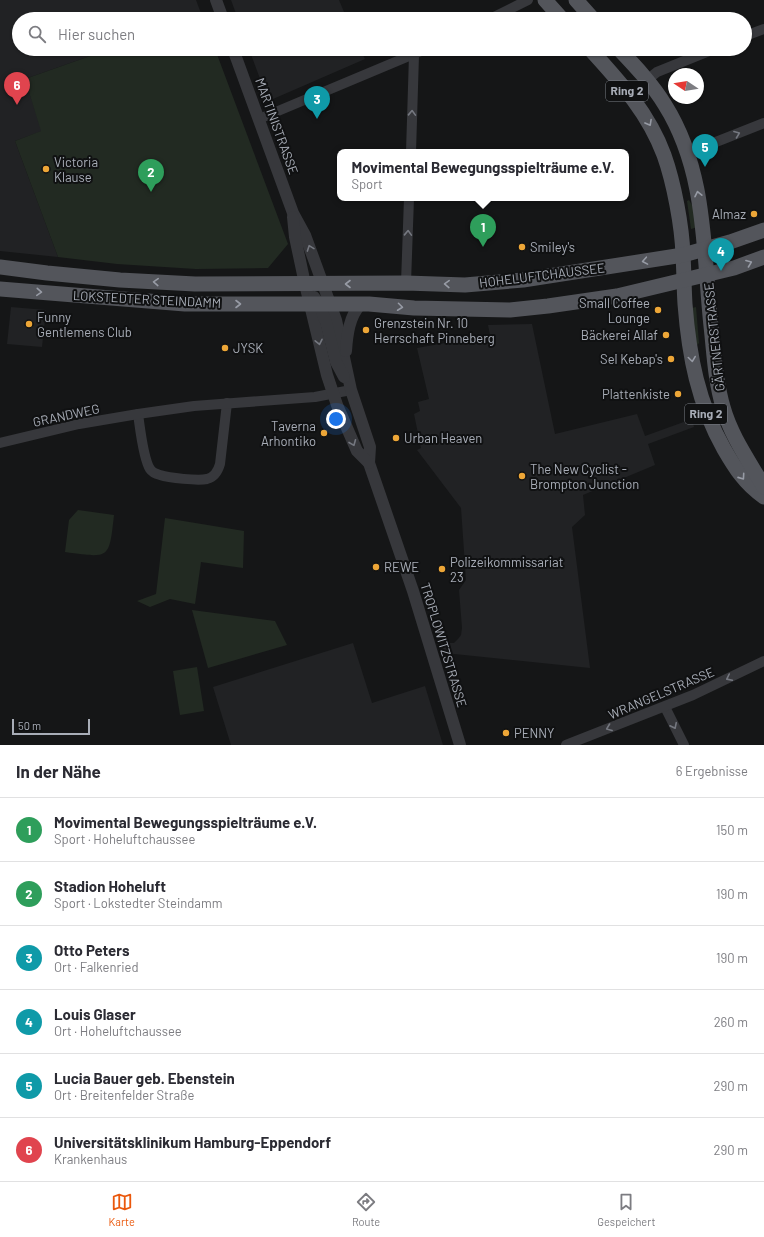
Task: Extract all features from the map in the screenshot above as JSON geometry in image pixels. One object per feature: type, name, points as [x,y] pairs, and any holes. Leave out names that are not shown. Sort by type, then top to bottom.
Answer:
[{"type":"main road","points":[[545,0],[556,12]]},
{"type":"main road","points":[[576,0],[587,12]]},
{"type":"main road","name":"Ring 2","points":[[596,56],[638,105],[658,139],[672,185],[681,229],[683,255]]},
{"type":"main road","name":"Ring 2","points":[[626,56],[658,95],[675,122],[688,153],[699,200],[706,249]]},
{"type":"main road","name":"HOHELUFTCHAUSSEE","points":[[317,294],[406,283],[465,285],[523,280],[683,255],[730,242],[764,230]]},
{"type":"main road","name":"GÄRTNERSTRASSE","points":[[706,249],[716,372],[723,407],[732,432],[764,487]]},
{"type":"main road","name":"GÄRTNERSTRASSE","points":[[683,255],[685,305],[693,365],[696,383],[707,417],[730,460],[746,483],[764,497]]},
{"type":"main road","name":"HOHELUFTCHAUSSEE","points":[[317,294],[361,304],[414,308],[510,310],[617,296],[734,268],[764,257]]},
{"type":"main road","name":"LOKSTEDTER STEINDAMM","points":[[0,267],[120,280],[195,284],[317,294]]},
{"type":"main road","name":"LOKSTEDTER STEINDAMM","points":[[0,290],[185,304],[317,294]]},
{"type":"street","points":[[216,0],[220,12]]},
{"type":"street","points":[[504,12],[528,0]]},
{"type":"street","points":[[752,33],[764,29]]},
{"type":"street","name":"MARTINISTRASSE","points":[[236,56],[293,214],[305,235],[317,294]]},
{"type":"street","points":[[259,119],[412,56]]},
{"type":"street","points":[[411,149],[414,56]]},
{"type":"street","points":[[647,80],[657,72],[697,56]]},
{"type":"street","points":[[688,153],[764,123]]},
{"type":"street","points":[[406,283],[409,201]]},
{"type":"street","name":"MARTINISTRASSE","points":[[293,214],[295,237],[317,294]]},
{"type":"street","points":[[317,294],[336,362],[351,390]]},
{"type":"street","name":"TROPLOWITZSTRASSE","points":[[317,294],[336,320],[351,390],[370,447],[369,463],[413,591],[460,745]]},
{"type":"street","name":"TROPLOWITZSTRASSE","points":[[317,294],[323,361],[333,394],[357,451],[369,463]]},
{"type":"street","points":[[345,363],[350,326],[355,312],[361,304]]},
{"type":"street","name":"GRANDWEG","points":[[0,443],[79,424],[138,414],[194,406],[315,397],[351,390]]},
{"type":"street","points":[[138,414],[146,459],[154,473],[198,480],[208,479],[215,475],[220,464],[227,403]]},
{"type":"street","name":"WRANGELSTRASSE","points":[[566,745],[665,707],[764,661]]},
{"type":"street","points":[[665,707],[684,745]]},
{"type":"shaded area","points":[[0,0],[196,0],[200,12],[12,12],[12,56],[90,56],[25,79],[42,131],[15,141],[58,257],[0,251]]},
{"type":"shaded area","points":[[231,0],[339,0],[344,12],[235,12]]},
{"type":"shaded area","points":[[90,56],[218,56],[288,244],[268,268],[196,269],[117,264],[58,257],[15,141],[41,131],[25,79]]},
{"type":"shaded area","points":[[252,56],[364,56],[365,59],[273,99],[266,95]]},
{"type":"shaded area","points":[[689,200],[693,207],[698,227],[691,229],[687,201]]},
{"type":"shaded area","points":[[11,307],[46,310],[42,347],[7,344]]},
{"type":"shaded area","points":[[696,307],[699,343],[697,345],[692,308]]},
{"type":"shaded area","points":[[532,324],[555,434],[637,414],[645,436],[692,419],[694,427],[648,444],[655,465],[583,495],[585,515],[572,527],[590,668],[445,653],[441,643],[454,643],[461,635],[462,628],[459,590],[466,580],[461,508],[417,450],[421,448],[414,414],[420,411],[418,402],[429,399],[417,348],[490,335],[488,325]]},
{"type":"shaded area","points":[[78,510],[114,515],[111,541],[104,553],[99,555],[91,555],[65,552],[69,520]]},
{"type":"shaded area","points":[[165,518],[244,531],[243,568],[201,562],[195,604],[170,599],[150,607],[137,601],[156,594]]},
{"type":"shaded area","points":[[192,610],[275,621],[287,645],[208,668]]},
{"type":"shaded area","points":[[353,643],[372,703],[425,686],[443,745],[231,745],[213,687]]},
{"type":"shaded area","points":[[197,667],[204,711],[180,715],[173,671]]},
{"type":"place","name":"Universitätsklinikum Hamburg-Eppendorf","points":[[17,105]]},
{"type":"place","name":"Otto Peters","points":[[317,119]]},
{"type":"place","name":"Lucia Bauer geb. Ebenstein","points":[[705,167]]},
{"type":"place","name":"Victoria Klause","points":[[46,169]]},
{"type":"place","name":"Stadion Hoheluft","points":[[151,192]]},
{"type":"place","name":"Almaz","points":[[754,214]]},
{"type":"place","name":"Movimental Bewegungsspielträume e.V.","points":[[483,247]]},
{"type":"place","name":"Smiley's","points":[[522,247]]},
{"type":"place","name":"Louis Glaser","points":[[721,271]]},
{"type":"place","name":"Small Coffee Lounge","points":[[658,310]]},
{"type":"place","name":"Funny Gentlemens Club","points":[[29,324]]},
{"type":"place","name":"Grenzstein Nr. 10 Herrschaft Pinneberg","points":[[366,330]]},
{"type":"place","name":"Bäckerei Allaf","points":[[666,335]]},
{"type":"place","name":"JYSK","points":[[225,348]]},
{"type":"place","name":"Sel Kebap's","points":[[671,359]]},
{"type":"place","name":"Plattenkiste","points":[[678,394]]},
{"type":"place","name":"Taverna Arhontiko","points":[[324,433]]},
{"type":"place","name":"Urban Heaven","points":[[396,438]]},
{"type":"place","name":"The New Cyclist - Brompton Junction","points":[[522,476]]},
{"type":"place","name":"REWE","points":[[376,567]]},
{"type":"place","name":"Polizeikommissariat 23","points":[[442,569]]},
{"type":"place","name":"PENNY","points":[[506,733]]}]
